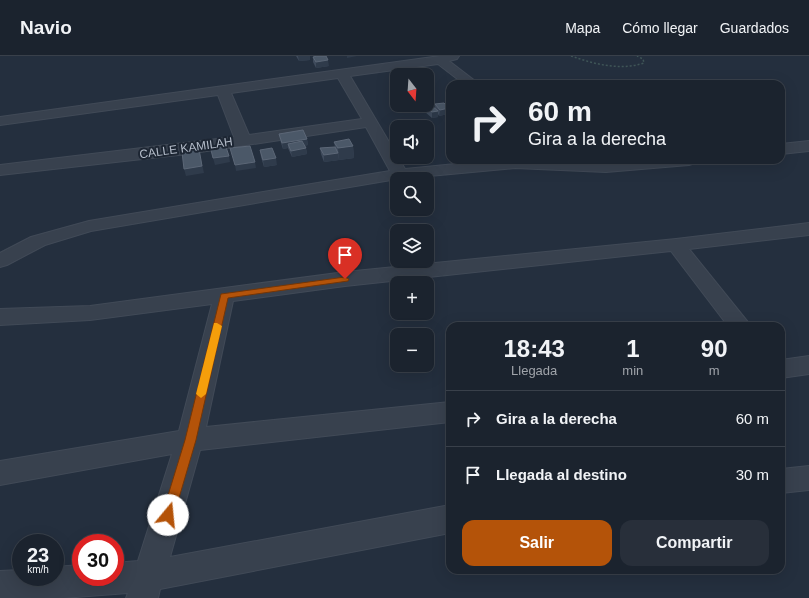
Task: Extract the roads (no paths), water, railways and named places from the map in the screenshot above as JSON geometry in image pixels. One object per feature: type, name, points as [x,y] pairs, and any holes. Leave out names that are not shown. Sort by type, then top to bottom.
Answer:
[{"type":"street","points":[[0,120],[342,74],[447,58],[468,80]]},
{"type":"street","points":[[342,74],[399,172]]},
{"type":"street","points":[[223,90],[243,140]]},
{"type":"street","name":"CALLE KAMILAH","points":[[0,170],[171,151],[371,122]]},
{"type":"street","points":[[785,149],[809,146]]},
{"type":"street","points":[[421,172],[505,164]]},
{"type":"street","points":[[556,164],[606,167],[656,164]]},
{"type":"street","points":[[0,261],[38,241],[89,226],[390,176]]},
{"type":"street","points":[[0,317],[90,312],[224,296],[345,279],[676,245],[809,229]]},
{"type":"street","points":[[676,245],[737,322]]},
{"type":"street","points":[[146,587],[190,440],[224,296]]},
{"type":"street","points":[[785,368],[809,365]]},
{"type":"street","points":[[0,473],[190,440],[446,412]]},
{"type":"street","points":[[785,481],[809,478]]},
{"type":"street","points":[[0,587],[146,587],[446,520]]}]
